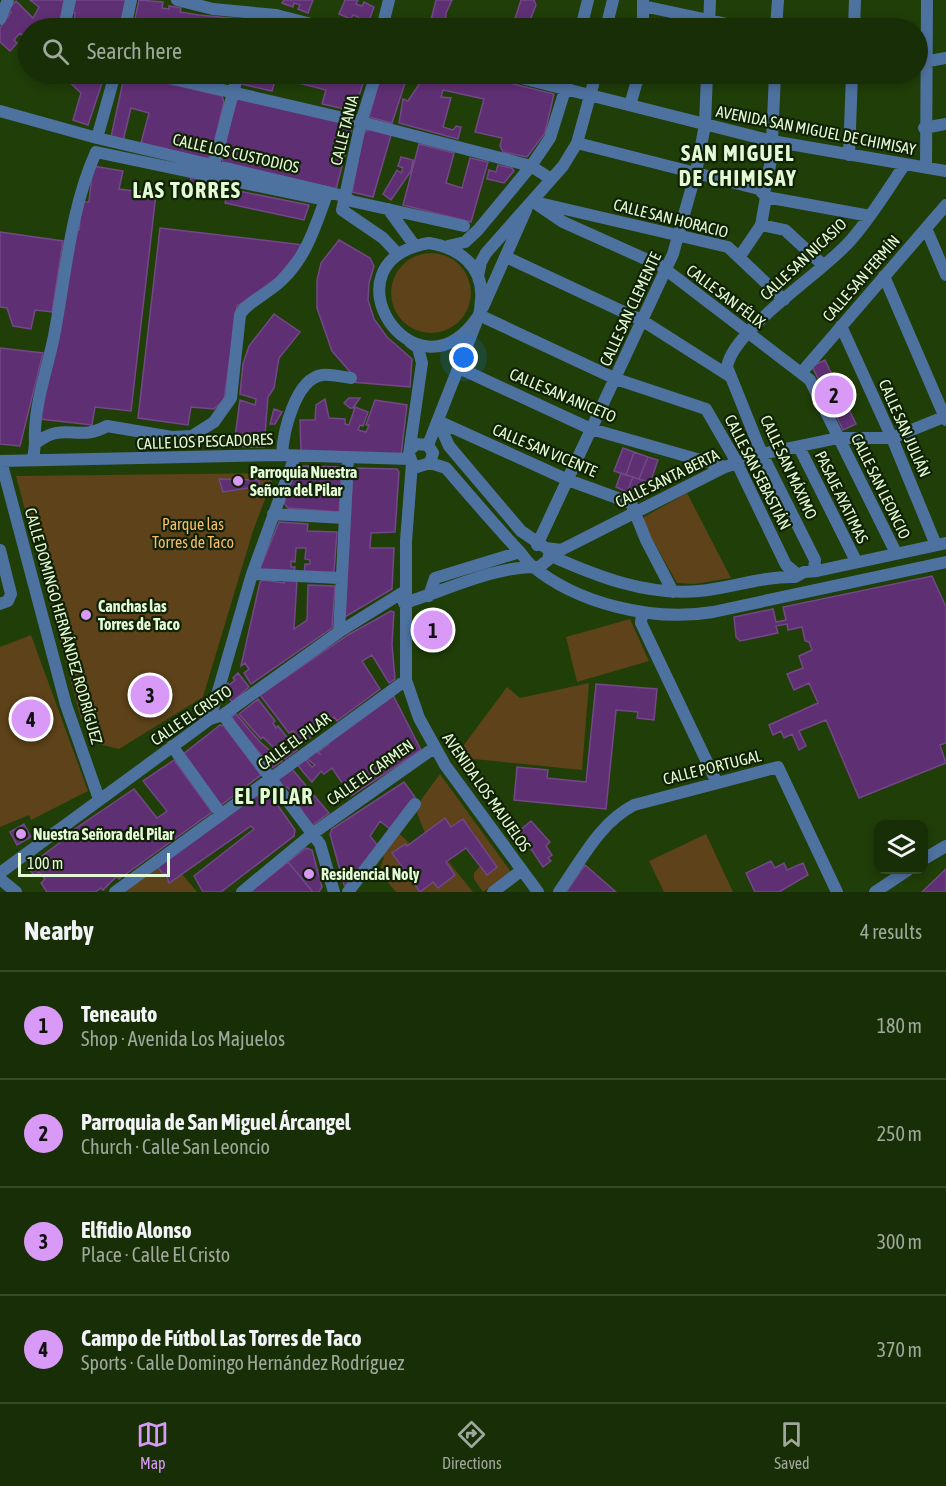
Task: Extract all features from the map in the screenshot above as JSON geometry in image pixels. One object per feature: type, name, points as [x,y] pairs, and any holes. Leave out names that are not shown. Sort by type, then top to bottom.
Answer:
[{"type":"street","points":[[0,19],[8,0]]},
{"type":"street","points":[[66,18],[70,0]]},
{"type":"street","points":[[127,18],[130,0]]},
{"type":"street","points":[[177,0],[213,9],[288,18]]},
{"type":"street","points":[[384,18],[389,0]]},
{"type":"street","points":[[584,18],[588,0]]},
{"type":"street","points":[[608,18],[613,0]]},
{"type":"street","points":[[709,18],[710,0]]},
{"type":"street","points":[[777,18],[778,0]]},
{"type":"street","points":[[854,18],[855,0]]},
{"type":"street","points":[[925,18],[927,0]]},
{"type":"street","points":[[643,3],[688,18]]},
{"type":"street","points":[[253,18],[254,13]]},
{"type":"street","points":[[928,62],[946,58]]},
{"type":"street","points":[[97,138],[112,84]]},
{"type":"street","points":[[197,84],[362,122],[531,166],[551,179]]},
{"type":"street","points":[[214,165],[235,84]]},
{"type":"street","name":"CALLE TANIA","points":[[344,196],[373,84]]},
{"type":"street","name":"AVENIDA SAN MIGUEL DE CHIMISAY","points":[[546,84],[773,142],[946,171]]},
{"type":"street","points":[[448,246],[465,242],[531,166],[550,138],[567,84]]},
{"type":"street","points":[[478,276],[465,256],[448,246],[429,243],[415,246],[399,254],[385,271],[381,281],[380,303],[389,325],[409,341],[432,345],[447,343],[464,332],[479,315],[481,293],[478,276],[481,262],[486,253],[551,179],[576,143],[593,84]]},
{"type":"street","points":[[630,105],[636,84]]},
{"type":"street","name":"CALLE SAN CLEMENTE","points":[[544,549],[568,480],[666,271],[680,236],[705,125],[707,84]]},
{"type":"street","points":[[740,256],[761,225],[773,142],[775,84]]},
{"type":"street","points":[[849,155],[852,84]]},
{"type":"street","points":[[922,84],[926,167]]},
{"type":"street","name":"CALLE LOS CUSTODIOS","points":[[0,111],[97,138],[344,196],[351,201],[464,226]]},
{"type":"street","points":[[924,128],[946,124]]},
{"type":"street","points":[[576,143],[759,189],[765,195],[870,216]]},
{"type":"street","points":[[33,460],[34,427],[54,336],[72,230],[88,170],[96,152],[325,200],[306,251],[284,279],[266,295],[244,306],[240,315],[231,398],[214,422],[192,436],[172,437],[107,426],[93,434],[55,431],[34,444]]},
{"type":"street","name":"CALLE SAN NICASIO","points":[[731,377],[728,368],[729,360],[748,333],[850,241],[905,164]]},
{"type":"street","name":"CALLE SAN FÉLIX","points":[[512,189],[529,205],[661,266],[802,372]]},
{"type":"street","points":[[344,196],[342,210],[377,233],[399,254]]},
{"type":"street","points":[[417,460],[433,453],[430,446],[438,421],[479,315],[529,205]]},
{"type":"street","name":"CALLE SAN HORACIO","points":[[529,205],[728,247],[784,300]]},
{"type":"street","name":"CALLE SAN FERMÍN","points":[[802,372],[946,205]]},
{"type":"street","points":[[388,209],[415,246]]},
{"type":"street","points":[[761,225],[785,230],[823,265]]},
{"type":"street","points":[[926,228],[946,275]]},
{"type":"street","points":[[506,257],[642,321],[731,377]]},
{"type":"street","points":[[884,276],[946,418]]},
{"type":"street","name":"CALLE SAN SEBASTIÁN","points":[[479,315],[616,379],[706,409],[737,462],[786,565],[796,576]]},
{"type":"street","name":"CALLE SAN JULIÁN","points":[[841,326],[941,544]]},
{"type":"street","name":"AVENIDA LOS MAJUELOS","points":[[409,341],[418,348],[422,363],[417,460],[409,492],[405,680],[434,748],[538,892]]},
{"type":"street","name":"CALLE SAN ANICETO","points":[[459,368],[591,429],[725,467]]},
{"type":"street","name":"CALLE SAN LEONCIO","points":[[802,372],[810,380],[896,553]]},
{"type":"street","points":[[282,455],[290,408],[312,380],[321,375],[351,378]]},
{"type":"street","name":"CALLE SAN MÁXIMO","points":[[731,377],[762,454],[815,560],[815,571]]},
{"type":"street","name":"CALLE SANTA BERTA","points":[[544,549],[561,550],[737,462],[762,454],[838,438],[892,438],[946,418]]},
{"type":"street","points":[[438,421],[442,436],[521,531],[544,549],[579,568],[639,588],[673,592],[796,576],[941,544]]},
{"type":"street","name":"CALLE SAN VICENTE","points":[[438,421],[568,480],[631,502],[635,512]]},
{"type":"street","points":[[417,460],[416,444],[458,455]]},
{"type":"street","name":"PASAJE AYATIMAS","points":[[799,447],[856,561]]},
{"type":"street","name":"CALLE LOS PESCADORES","points":[[0,461],[161,460],[282,455],[417,460]]},
{"type":"street","points":[[210,719],[252,574],[295,456]]},
{"type":"street","points":[[339,632],[348,458]]},
{"type":"street","points":[[417,460],[446,468],[527,559],[558,583],[592,598],[642,612],[696,615],[946,562]]},
{"type":"street","name":"CALLE DOMINGO HERNÁNDEZ RODRÍGUEZ","points":[[0,461],[66,705],[99,799]]},
{"type":"street","points":[[704,477],[708,471],[708,463]]},
{"type":"street","points":[[409,492],[428,472],[446,468]]},
{"type":"street","points":[[635,512],[673,592]]},
{"type":"street","points":[[273,514],[344,518]]},
{"type":"street","points":[[527,559],[527,550],[544,549]]},
{"type":"street","points":[[429,596],[435,578],[459,571],[527,559],[544,566],[544,549]]},
{"type":"street","points":[[0,550],[11,594],[8,601],[0,604]]},
{"type":"street","name":"CALLE EL CRISTO","points":[[0,873],[172,746],[210,719],[223,715],[339,632],[405,597],[429,596],[468,582],[524,567],[527,559]]},
{"type":"street","points":[[459,571],[468,582]]},
{"type":"street","points":[[815,571],[821,578],[819,588]]},
{"type":"street","points":[[252,574],[340,578]]},
{"type":"street","points":[[796,576],[795,585],[802,592]]},
{"type":"street","points":[[642,612],[641,623],[717,783]]},
{"type":"street","name":"CALLE EL PILAR","points":[[115,892],[405,680]]},
{"type":"street","points":[[223,715],[320,844],[334,892]]},
{"type":"street","points":[[172,746],[221,814]]},
{"type":"street","name":"CALLE EL CARMEN","points":[[242,892],[312,834],[434,748]]},
{"type":"street","name":"CALLE PORTUGAL","points":[[559,892],[605,825],[619,812],[634,804],[778,767],[837,892]]},
{"type":"street","points":[[348,892],[416,804]]},
{"type":"street","points":[[928,857],[946,846]]},
{"type":"street","points":[[493,892],[522,870]]},
{"type":"street","points":[[875,892],[902,874]]},
{"type":"street","points":[[0,879],[16,892]]},
{"type":"green space","points":[[431,253],[446,256],[459,265],[468,278],[471,293],[468,308],[459,321],[446,330],[431,333],[416,330],[403,321],[394,308],[391,293],[394,278],[403,265],[416,256]]},
{"type":"green space","name":"Parque las Torres de Taco","points":[[270,473],[273,478],[253,531],[203,697],[119,749],[95,743],[99,722],[81,719],[16,476]]},
{"type":"green space","points":[[687,493],[731,578],[694,584],[677,583],[642,521],[644,517]]},
{"type":"green space","points":[[630,619],[649,661],[577,682],[566,637]]},
{"type":"green space","points":[[31,635],[88,791],[31,820],[29,815],[0,827],[0,647]]},
{"type":"green space","points":[[589,683],[582,770],[455,757],[507,687],[520,698]]},
{"type":"green space","points":[[440,774],[511,872],[483,892],[474,879],[474,873],[480,866],[487,875],[497,867],[475,838],[476,835],[463,819],[451,827],[445,818],[425,833],[415,808]]},
{"type":"green space","points":[[398,832],[410,844],[407,846],[404,844],[392,853],[419,891],[433,882],[438,887],[448,861],[473,892],[396,892],[386,880],[381,868],[384,858],[382,855]]},
{"type":"green space","points":[[706,834],[733,892],[664,892],[649,861]]},
{"type":"green space","points":[[157,866],[169,883],[182,874],[197,892],[125,892]]},
{"type":"building","points":[[30,0],[64,0],[61,18],[33,18],[39,7]]},
{"type":"building","points":[[75,0],[127,0],[123,18],[75,18],[75,13],[72,12]]},
{"type":"building","points":[[139,0],[163,2],[162,8],[169,9],[169,6],[181,8],[180,12],[230,18],[135,18]]},
{"type":"building","points":[[284,0],[313,0],[308,13],[298,9],[300,5],[294,3],[293,7],[282,3]]},
{"type":"building","points":[[345,0],[358,0],[356,4],[362,6],[364,2],[374,7],[370,18],[358,18],[353,15],[349,18],[339,14]]},
{"type":"building","points":[[436,0],[452,0],[446,18],[432,18]]},
{"type":"building","points":[[521,0],[534,0],[536,5],[531,18],[515,18]]},
{"type":"building","points":[[16,1],[33,18],[18,18],[18,35],[14,40],[17,43],[10,51],[0,42],[0,28],[11,12],[8,10]]},
{"type":"building","points":[[72,84],[102,84],[88,125],[73,120],[81,93]]},
{"type":"building","points":[[122,84],[170,84],[222,96],[224,102],[211,156],[206,159],[141,143],[149,113],[131,108],[123,141],[111,137]]},
{"type":"building","points":[[241,84],[274,84],[272,91]]},
{"type":"building","points":[[303,84],[363,84],[354,111],[322,104],[326,90]]},
{"type":"building","points":[[378,84],[405,84],[392,123],[369,117]]},
{"type":"building","points":[[419,84],[514,84],[554,94],[545,133],[527,157],[503,152],[500,146],[502,138],[475,132],[484,99],[443,90],[441,97],[451,98],[443,127],[453,130],[456,126],[461,127],[458,139],[399,123],[403,99],[408,101]]},
{"type":"building","points":[[239,98],[348,124],[352,128],[336,189],[223,162],[235,102]]},
{"type":"building","points":[[370,129],[391,135],[373,197],[352,192],[363,133]]},
{"type":"building","points":[[419,144],[454,153],[446,183],[462,188],[470,158],[488,162],[471,222],[403,205]]},
{"type":"building","points":[[401,157],[413,160],[411,171],[391,200],[383,194],[397,170],[401,173],[403,168],[398,166]]},
{"type":"building","points":[[498,165],[512,168],[514,171],[504,183],[487,179],[489,170],[496,172]]},
{"type":"building","points":[[93,166],[123,171],[119,189],[156,194],[131,411],[95,407],[92,425],[40,419],[75,229],[79,230],[82,202],[89,202]]},
{"type":"building","points":[[192,174],[203,177],[202,181],[217,182],[215,198],[200,197],[202,184],[190,182]]},
{"type":"building","points":[[228,189],[309,205],[304,220],[225,203]]},
{"type":"building","points":[[160,228],[304,245],[271,285],[237,306],[224,400],[214,409],[191,407],[188,425],[138,418]]},
{"type":"building","points":[[0,232],[63,241],[52,312],[35,310],[31,329],[13,326],[7,308],[0,307]]},
{"type":"building","points":[[339,240],[370,258],[374,266],[369,283],[368,300],[374,319],[387,337],[412,359],[410,387],[351,382],[351,373],[332,351],[317,308],[317,280],[321,263]]},
{"type":"building","points":[[274,314],[300,332],[279,358],[274,388],[268,397],[264,447],[245,447],[234,444],[240,400],[255,405],[256,399],[240,394],[243,364],[249,346]]},
{"type":"building","points":[[0,348],[43,353],[20,446],[0,444]]},
{"type":"building","points":[[825,360],[856,424],[843,430],[812,366]]},
{"type":"building","points":[[349,398],[360,398],[353,408],[350,408],[344,403]]},
{"type":"building","points":[[325,399],[329,418],[345,419],[345,424],[349,425],[355,407],[368,412],[363,426],[360,425],[358,430],[366,432],[369,425],[366,425],[375,400],[407,405],[401,455],[301,453],[300,420],[315,420],[316,405]]},
{"type":"building","points":[[274,409],[282,412],[275,424],[270,424]]},
{"type":"building","points":[[623,448],[634,452],[626,475],[614,471]]},
{"type":"building","points":[[634,452],[648,457],[639,479],[626,475]]},
{"type":"building","points":[[648,457],[658,460],[650,483],[639,479]]},
{"type":"building","points":[[302,466],[339,467],[342,470],[339,512],[288,508],[284,503],[289,487],[298,468]]},
{"type":"building","points":[[353,468],[397,469],[399,472],[395,532],[371,533],[370,548],[394,548],[392,589],[345,617]]},
{"type":"building","points":[[621,473],[633,477],[627,492],[616,487]]},
{"type":"building","points":[[633,477],[650,483],[644,498],[627,492]]},
{"type":"building","points":[[219,479],[259,480],[260,486],[223,492]]},
{"type":"building","points":[[279,522],[308,524],[307,531],[337,532],[334,572],[304,575],[305,564],[310,564],[310,560],[305,559],[306,548],[296,548],[295,562],[291,561],[291,567],[295,567],[294,573],[259,571]]},
{"type":"building","points":[[932,576],[946,607],[946,743],[940,745],[946,763],[859,798],[826,720],[799,731],[806,746],[799,750],[792,734],[784,738],[781,731],[773,735],[769,725],[818,703],[809,683],[794,690],[787,674],[803,668],[799,656],[812,650],[809,642],[805,641],[802,627],[788,630],[787,624],[776,626],[778,633],[740,641],[736,637],[734,617],[773,609],[776,622],[786,620],[783,607]]},
{"type":"building","points":[[284,579],[297,580],[294,629],[307,620],[308,585],[335,586],[332,628],[251,684],[244,673],[249,669],[245,663],[241,666],[260,582],[263,580],[284,583]]},
{"type":"building","points":[[391,611],[394,612],[392,644],[395,679],[389,683],[372,655],[362,661],[380,689],[337,721],[334,717],[299,747],[291,736],[295,733],[293,731],[289,733],[260,695],[348,635]]},
{"type":"building","points":[[238,673],[249,687],[232,702],[222,689],[235,680],[233,678]]},
{"type":"building","points":[[596,684],[657,689],[654,720],[637,718],[638,712],[616,710],[606,809],[514,800],[517,767],[548,770],[547,778],[586,782]]},
{"type":"building","points":[[393,695],[421,750],[351,796],[332,768],[324,774],[321,771],[312,782],[297,764],[304,758],[312,767],[315,765],[306,758],[315,751],[321,755],[318,752],[328,745],[326,743]]},
{"type":"building","points":[[258,699],[275,721],[273,723],[276,728],[278,726],[297,750],[285,759],[263,737],[261,739],[239,714]]},
{"type":"building","points":[[236,714],[260,742],[282,761],[272,768],[233,721],[232,716]]},
{"type":"building","points":[[220,725],[224,726],[261,775],[220,806],[182,755]]},
{"type":"building","points":[[174,760],[212,812],[119,879],[117,876],[103,890],[101,888],[95,892],[47,892],[41,883],[45,879],[39,872],[35,876],[27,867],[62,841],[60,839],[134,789],[157,818],[167,811],[143,781]]},
{"type":"building","points":[[292,769],[329,813],[311,826],[289,789],[287,787],[283,790],[276,781]]},
{"type":"building","points":[[404,782],[415,797],[391,830],[380,821],[370,836],[379,847],[348,887],[344,885],[330,834],[332,829]]},
{"type":"building","points":[[256,794],[261,801],[270,794],[295,830],[294,836],[221,892],[203,892],[194,876],[254,829],[251,826],[169,883],[165,873],[163,874],[157,866]]},
{"type":"building","points":[[445,818],[451,827],[463,819],[497,867],[487,875],[466,848],[446,862],[455,875],[438,888],[433,882],[420,892],[392,853],[405,844],[407,846]]},
{"type":"building","points":[[531,821],[550,842],[546,846],[552,855],[548,858],[551,861],[543,867],[519,831]]},
{"type":"building","name":"Nuestra Señora del Pilar","points":[[24,824],[31,837],[17,845],[10,832]]},
{"type":"building","name":"Residencial Noly","points":[[306,848],[312,850],[322,887],[319,892],[313,892],[288,862]]},
{"type":"building","points":[[771,861],[775,868],[784,863],[787,870],[803,863],[808,875],[779,892],[755,892],[746,873]]},
{"type":"building","points":[[288,862],[313,892],[250,892]]},
{"type":"building","points":[[585,865],[616,892],[566,892]]},
{"type":"building","points":[[946,869],[946,892],[922,892]]},
{"type":"place","name":"Parroquia de San Miguel Árcangel","points":[[834,395]]},
{"type":"place","name":"Parroquia Nuestra Señora del Pilar","points":[[238,481]]},
{"type":"place","name":"Canchas las Torres de Taco","points":[[86,615]]},
{"type":"place","name":"Teneauto","points":[[433,630]]},
{"type":"place","name":"Elfidio Alonso","points":[[150,695]]},
{"type":"place","name":"Campo de Fútbol Las Torres de Taco","points":[[31,719]]},
{"type":"place","name":"Nuestra Señora del Pilar","points":[[21,834]]},
{"type":"place","name":"Residencial Noly","points":[[309,874]]},
{"type":"district","name":"SAN MIGUEL DE CHIMISAY","points":[[738,166]]},
{"type":"district","name":"LAS TORRES","points":[[187,190]]},
{"type":"district","name":"EL PILAR","points":[[274,796]]}]
